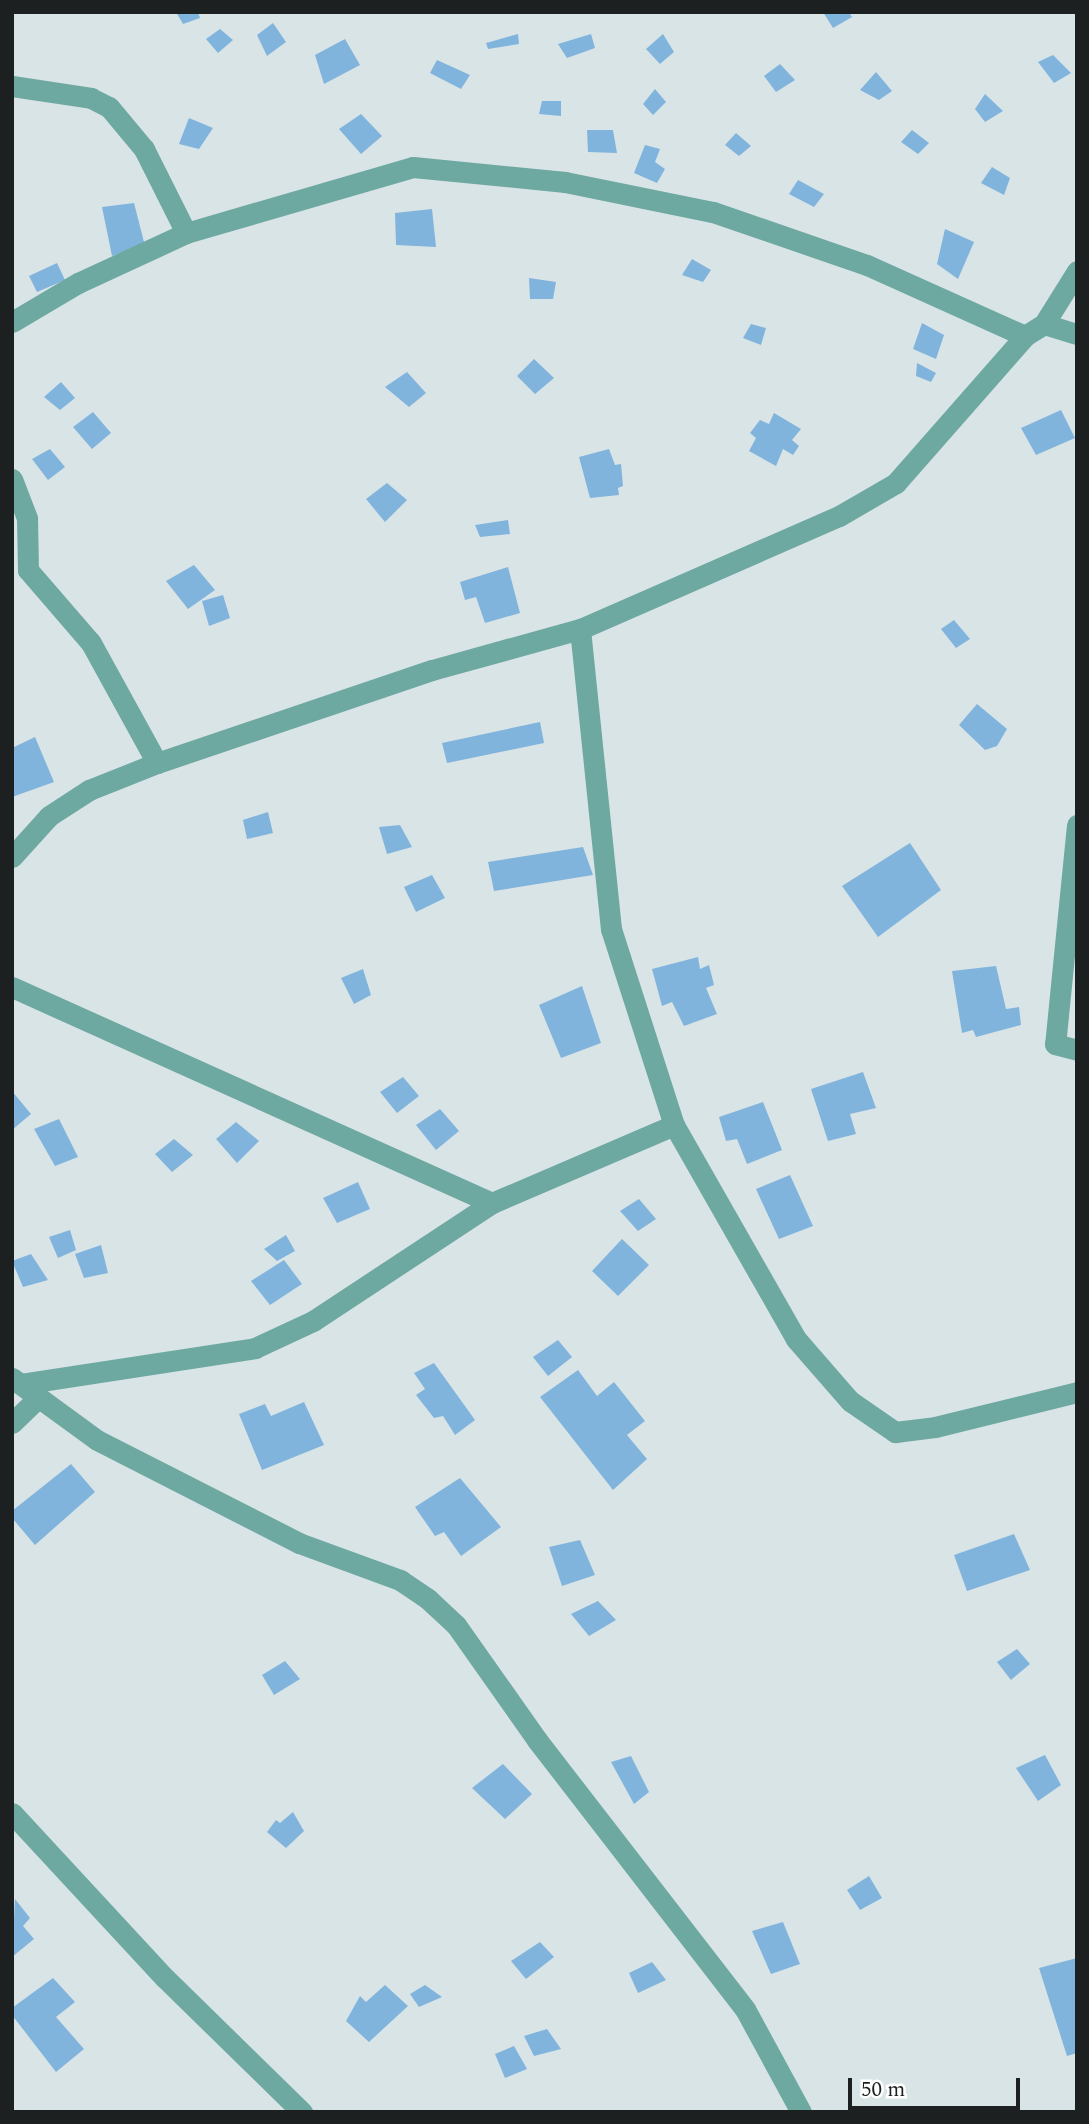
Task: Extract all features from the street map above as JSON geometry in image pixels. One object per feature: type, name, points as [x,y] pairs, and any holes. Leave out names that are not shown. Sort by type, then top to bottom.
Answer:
[{"type":"street","points":[[12,86],[92,98],[109,107],[144,149],[186,233]]},
{"type":"street","points":[[12,322],[78,283],[186,233],[413,167],[565,182],[713,212],[867,265],[1026,336]]},
{"type":"street","points":[[12,857],[49,816],[89,790],[318,706],[580,629],[873,498],[896,482],[1026,336],[1044,324],[1077,271]]},
{"type":"street","points":[[1044,324],[1077,334]]},
{"type":"street","points":[[12,479],[27,518],[28,570],[92,643],[157,763]]},
{"type":"street","points":[[580,629],[611,929],[674,1125],[796,1339],[827,1378],[866,1415],[895,1432],[1077,1392]]},
{"type":"street","points":[[1077,825],[1055,1044],[1077,1050]]},
{"type":"street","points":[[12,987],[492,1203]]},
{"type":"street","points":[[16,1381],[255,1348],[313,1321],[492,1203],[674,1125]]},
{"type":"street","points":[[16,1381],[97,1440],[299,1543],[400,1580],[428,1599],[456,1625],[537,1740],[745,2009],[801,2112]]},
{"type":"street","points":[[12,1423],[38,1398]]},
{"type":"street","points":[[12,1814],[165,1978],[302,2112]]},
{"type":"building","points":[[176,12],[198,12],[200,18],[183,24]]},
{"type":"building","points":[[823,12],[849,12],[852,17],[833,28]]},
{"type":"building","points":[[273,23],[286,42],[267,56],[257,35]]},
{"type":"building","points":[[220,29],[233,40],[218,53],[206,39]]},
{"type":"building","points":[[518,34],[519,44],[488,49],[486,43]]},
{"type":"building","points":[[591,34],[595,48],[567,58],[558,44]]},
{"type":"building","points":[[663,34],[674,52],[660,64],[646,49]]},
{"type":"building","points":[[345,39],[360,65],[324,84],[315,55]]},
{"type":"building","points":[[1053,55],[1071,73],[1054,83],[1038,62]]},
{"type":"building","points":[[437,60],[470,75],[461,89],[430,73]]},
{"type":"building","points":[[780,64],[795,80],[776,92],[764,76]]},
{"type":"building","points":[[876,72],[892,91],[879,100],[860,90]]},
{"type":"building","points":[[655,89],[666,102],[653,115],[643,104]]},
{"type":"building","points":[[985,94],[1003,111],[985,122],[975,109]]},
{"type":"building","points":[[542,101],[561,101],[561,116],[539,114]]},
{"type":"building","points":[[361,114],[382,136],[361,154],[339,129]]},
{"type":"building","points":[[189,118],[213,128],[199,149],[179,144]]},
{"type":"building","points":[[587,130],[613,130],[617,153],[588,152]]},
{"type":"building","points":[[912,130],[929,143],[918,154],[901,142]]},
{"type":"building","points":[[736,133],[751,146],[739,156],[725,145]]},
{"type":"building","points":[[645,145],[660,149],[655,162],[665,169],[657,183],[634,173]]},
{"type":"building","points":[[992,167],[1010,178],[1004,195],[981,183]]},
{"type":"building","points":[[798,180],[824,194],[814,207],[789,194]]},
{"type":"building","points":[[134,203],[145,246],[112,256],[102,207]]},
{"type":"building","points":[[432,209],[436,247],[396,245],[395,213]]},
{"type":"building","points":[[945,229],[974,242],[958,279],[937,264]]},
{"type":"building","points":[[692,259],[711,270],[703,282],[682,275]]},
{"type":"building","points":[[57,263],[65,280],[37,292],[29,276]]},
{"type":"building","points":[[529,278],[556,282],[553,299],[530,299]]},
{"type":"building","points":[[922,323],[944,335],[936,359],[913,349]]},
{"type":"building","points":[[751,324],[766,328],[761,345],[743,338]]},
{"type":"building","points":[[534,359],[554,378],[535,394],[517,376]]},
{"type":"building","points":[[917,363],[936,373],[931,382],[916,376]]},
{"type":"building","points":[[407,372],[426,393],[409,407],[385,387]]},
{"type":"building","points":[[61,382],[75,398],[60,410],[44,397]]},
{"type":"building","points":[[1061,410],[1075,438],[1036,455],[1021,428]]},
{"type":"building","points":[[93,412],[111,433],[92,449],[73,427]]},
{"type":"building","points":[[774,413],[801,429],[792,440],[799,446],[793,455],[783,449],[776,466],[749,451],[756,438],[750,433],[760,420],[769,424]]},
{"type":"building","points":[[50,449],[65,467],[48,480],[32,459]]},
{"type":"building","points":[[609,449],[615,465],[621,464],[623,486],[618,488],[619,495],[590,498],[579,457]]},
{"type":"building","points":[[387,483],[407,500],[385,522],[366,499]]},
{"type":"building","points":[[508,520],[510,534],[480,537],[475,525]]},
{"type":"building","points":[[194,565],[215,590],[188,609],[166,581]]},
{"type":"building","points":[[508,567],[520,613],[485,623],[476,597],[465,600],[460,582]]},
{"type":"building","points":[[223,595],[230,618],[209,626],[202,601]]},
{"type":"building","points":[[954,620],[970,639],[956,648],[941,629]]},
{"type":"building","points":[[977,704],[1007,729],[997,746],[985,750],[959,725]]},
{"type":"building","points":[[540,722],[544,743],[447,763],[442,743]]},
{"type":"building","points":[[35,737],[54,782],[12,797],[12,748]]},
{"type":"building","points":[[268,812],[273,833],[247,839],[243,820]]},
{"type":"building","points":[[400,825],[412,847],[387,854],[379,827]]},
{"type":"building","points":[[910,843],[941,890],[878,937],[842,886]]},
{"type":"building","points":[[583,847],[593,875],[494,891],[488,862]]},
{"type":"building","points":[[432,875],[445,898],[416,912],[404,887]]},
{"type":"building","points":[[698,957],[700,969],[709,965],[714,985],[706,988],[717,1014],[684,1026],[672,1002],[662,1006],[652,969]]},
{"type":"building","points":[[996,966],[1006,1009],[1019,1007],[1021,1025],[976,1037],[973,1030],[962,1033],[952,971]]},
{"type":"building","points":[[363,969],[371,995],[354,1004],[341,978]]},
{"type":"building","points":[[582,986],[601,1043],[561,1058],[539,1005]]},
{"type":"building","points":[[863,1072],[876,1108],[850,1114],[856,1134],[828,1141],[811,1089]]},
{"type":"building","points":[[403,1077],[419,1096],[397,1113],[380,1092]]},
{"type":"building","points":[[12,1091],[31,1114],[12,1130]]},
{"type":"building","points":[[763,1102],[782,1150],[747,1164],[737,1139],[726,1141],[719,1117]]},
{"type":"building","points":[[440,1109],[459,1131],[436,1150],[416,1125]]},
{"type":"building","points":[[59,1119],[78,1157],[55,1166],[34,1129]]},
{"type":"building","points":[[236,1122],[259,1141],[237,1163],[216,1139]]},
{"type":"building","points":[[174,1139],[193,1155],[172,1172],[155,1154]]},
{"type":"building","points":[[790,1175],[813,1226],[779,1239],[756,1189]]},
{"type":"building","points":[[358,1182],[370,1209],[337,1223],[323,1198]]},
{"type":"building","points":[[639,1199],[656,1219],[638,1231],[620,1211]]},
{"type":"building","points":[[70,1230],[76,1250],[58,1258],[49,1237]]},
{"type":"building","points":[[286,1235],[295,1251],[277,1261],[264,1249]]},
{"type":"building","points":[[622,1239],[649,1265],[618,1296],[592,1271]]},
{"type":"building","points":[[101,1245],[108,1273],[84,1278],[75,1254]]},
{"type":"building","points":[[31,1254],[48,1280],[23,1287],[12,1261]]},
{"type":"building","points":[[284,1260],[302,1284],[270,1305],[251,1281]]},
{"type":"building","points":[[558,1340],[572,1357],[548,1376],[533,1357]]},
{"type":"building","points":[[434,1363],[475,1420],[455,1435],[443,1416],[434,1418],[416,1395],[425,1389],[414,1373]]},
{"type":"building","points":[[578,1370],[597,1396],[614,1382],[645,1421],[627,1435],[647,1459],[613,1490],[540,1397]]},
{"type":"building","points":[[304,1402],[324,1445],[262,1470],[239,1414],[265,1404],[271,1416]]},
{"type":"building","points":[[71,1464],[95,1492],[35,1545],[12,1518],[12,1511]]},
{"type":"building","points":[[460,1478],[501,1527],[461,1556],[444,1532],[435,1536],[415,1507]]},
{"type":"building","points":[[1014,1534],[1030,1570],[967,1591],[954,1555]]},
{"type":"building","points":[[580,1540],[595,1575],[562,1586],[549,1547]]},
{"type":"building","points":[[598,1601],[616,1620],[589,1636],[571,1614]]},
{"type":"building","points":[[1017,1649],[1030,1664],[1011,1680],[997,1662]]},
{"type":"building","points":[[285,1661],[300,1679],[274,1695],[262,1675]]},
{"type":"building","points":[[1045,1755],[1061,1785],[1038,1801],[1016,1768]]},
{"type":"building","points":[[631,1756],[649,1792],[634,1804],[611,1762]]},
{"type":"building","points":[[503,1764],[532,1794],[505,1819],[472,1788]]},
{"type":"building","points":[[293,1812],[304,1831],[286,1848],[267,1832],[276,1820],[280,1823]]},
{"type":"building","points":[[869,1876],[882,1898],[860,1910],[847,1890]]},
{"type":"building","points":[[15,1899],[30,1918],[23,1926],[34,1939],[12,1957]]},
{"type":"building","points":[[783,1922],[800,1964],[771,1974],[752,1931]]},
{"type":"building","points":[[540,1942],[554,1957],[526,1979],[511,1961]]},
{"type":"building","points":[[1077,1958],[1077,2053],[1067,2056],[1039,1968]]},
{"type":"building","points":[[652,1962],[666,1980],[638,1993],[629,1973]]},
{"type":"building","points":[[53,1978],[75,2002],[56,2017],[84,2049],[56,2072],[12,2015],[12,2008]]},
{"type":"building","points":[[385,1985],[408,2006],[369,2042],[346,2021],[360,1996],[366,2002]]},
{"type":"building","points":[[425,1985],[442,1997],[419,2007],[410,1994]]},
{"type":"building","points":[[547,2029],[561,2049],[534,2056],[524,2036]]},
{"type":"building","points":[[514,2046],[527,2069],[505,2078],[495,2054]]}]
